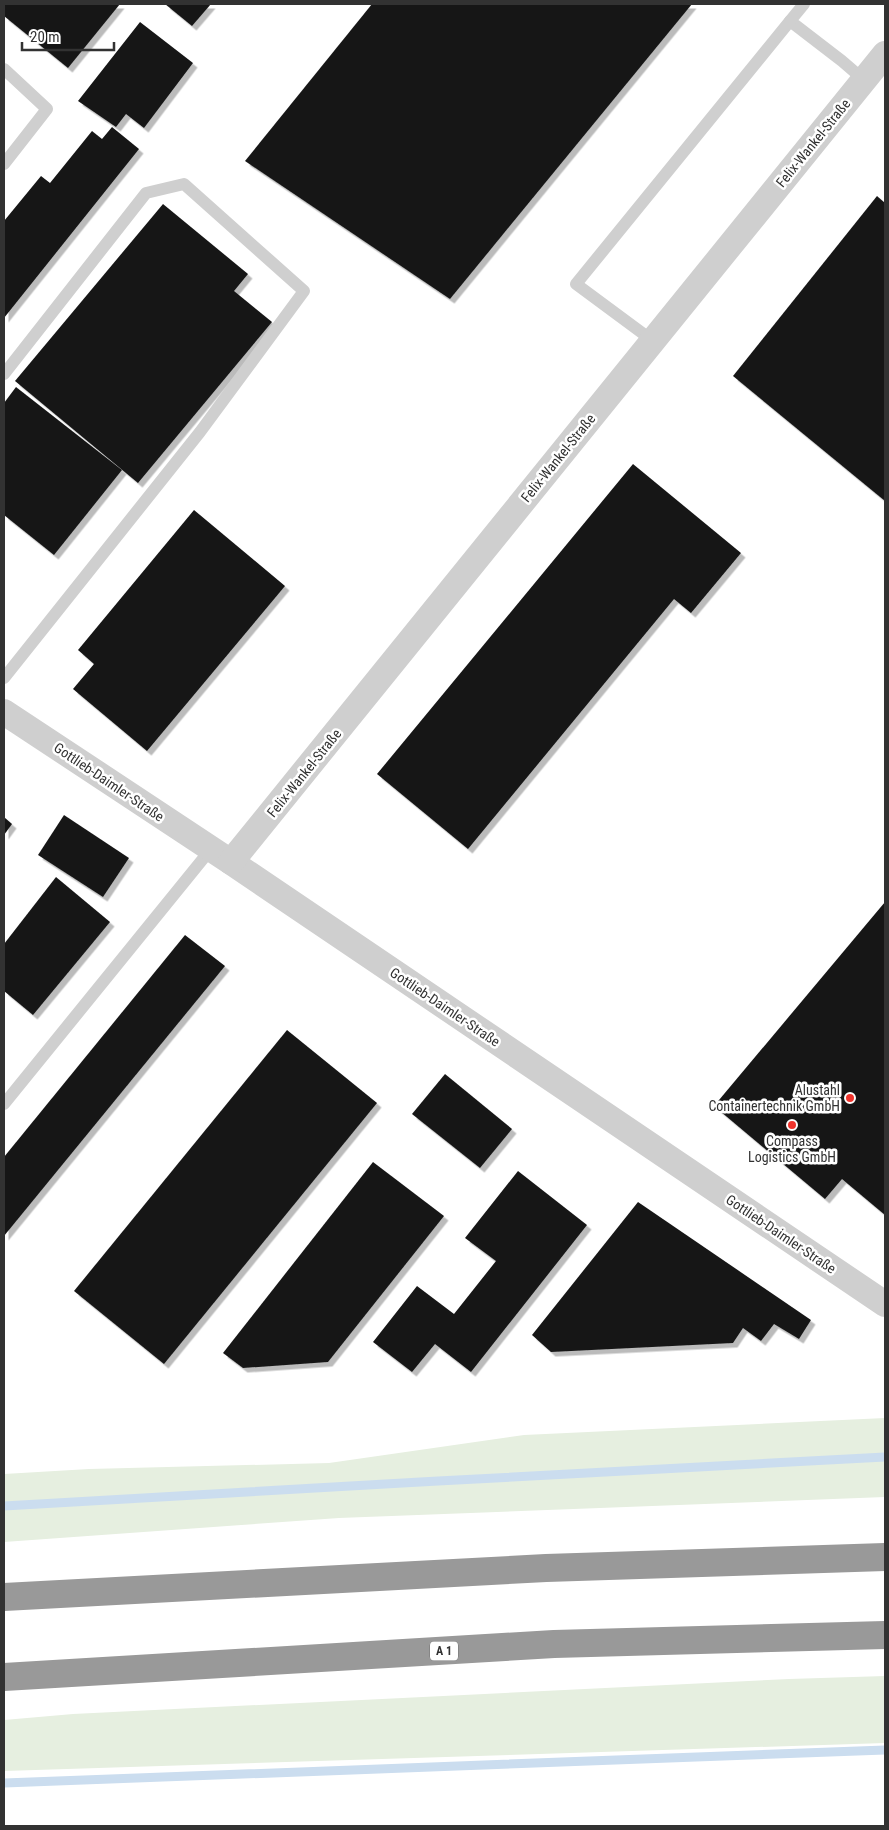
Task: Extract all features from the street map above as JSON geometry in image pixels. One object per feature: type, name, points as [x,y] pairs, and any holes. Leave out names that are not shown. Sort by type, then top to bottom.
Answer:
[{"type":"highway","points":[[4,1598],[546,1568],[885,1557]]},
{"type":"highway","name":"A 1","points":[[4,1677],[554,1644],[885,1635]]},
{"type":"street","name":"Felix-Wankel-Straße","points":[[221,856],[653,341],[885,54]]},
{"type":"street","name":"Gottlieb-Daimler-Straße","points":[[4,712],[221,856],[885,1304]]},
{"type":"lane","points":[[653,341],[576,284],[804,4]]},
{"type":"lane","points":[[790,21],[864,80]]},
{"type":"lane","points":[[4,69],[47,109],[4,164]]},
{"type":"lane","points":[[4,374],[146,192],[184,184],[304,291],[200,432],[4,678]]},
{"type":"lane","points":[[4,1104],[221,856]]},
{"type":"green space","points":[[885,1418],[885,1497],[339,1518],[4,1542],[4,1474],[89,1469],[329,1463],[524,1435]]},
{"type":"green space","points":[[885,1676],[885,1743],[4,1771],[4,1720],[73,1714]]},
{"type":"building","points":[[4,4],[120,4],[68,68],[4,16]]},
{"type":"building","points":[[165,4],[211,4],[192,26]]},
{"type":"building","points":[[372,4],[692,4],[450,299],[245,161]]},
{"type":"building","points":[[140,22],[193,63],[144,128],[126,114],[116,127],[78,101]]},
{"type":"building","points":[[112,127],[139,149],[4,318],[4,221],[41,176],[50,183],[92,131],[102,139]]},
{"type":"building","points":[[877,196],[885,203],[885,501],[733,376]]},
{"type":"building","points":[[163,204],[248,274],[234,291],[272,322],[138,483],[15,381]]},
{"type":"building","points":[[16,387],[122,470],[54,555],[4,515],[4,403]]},
{"type":"building","points":[[633,464],[741,553],[691,613],[674,599],[468,849],[377,774]]},
{"type":"building","points":[[194,510],[285,586],[147,751],[73,689],[94,664],[78,650]]},
{"type":"building","points":[[64,815],[129,858],[103,897],[38,855]]},
{"type":"building","points":[[4,817],[12,824],[4,835]]},
{"type":"building","points":[[56,877],[110,922],[33,1015],[4,991],[4,944]]},
{"type":"building","name":"Alustahl Containertechnik GmbH","points":[[885,902],[885,1215],[842,1179],[825,1199],[714,1106]]},
{"type":"building","points":[[185,935],[225,966],[4,1236],[4,1157]]},
{"type":"building","points":[[287,1030],[377,1103],[164,1364],[74,1291]]},
{"type":"building","points":[[445,1074],[512,1129],[480,1168],[412,1114]]},
{"type":"building","points":[[373,1162],[444,1216],[328,1362],[243,1368],[223,1353]]},
{"type":"building","points":[[518,1171],[587,1225],[471,1372],[435,1344],[412,1372],[373,1342],[417,1286],[454,1314],[496,1261],[465,1238]]},
{"type":"building","points":[[638,1202],[811,1320],[799,1339],[774,1324],[761,1341],[743,1328],[733,1343],[551,1352],[532,1335]]},
{"type":"waterway","points":[[4,1506],[885,1457]]},
{"type":"waterway","points":[[4,1783],[885,1750]]},
{"type":"place","name":"Alustahl Containertechnik GmbH","points":[[850,1098]]},
{"type":"place","name":"Compass Logistics GmbH","points":[[792,1125]]}]
